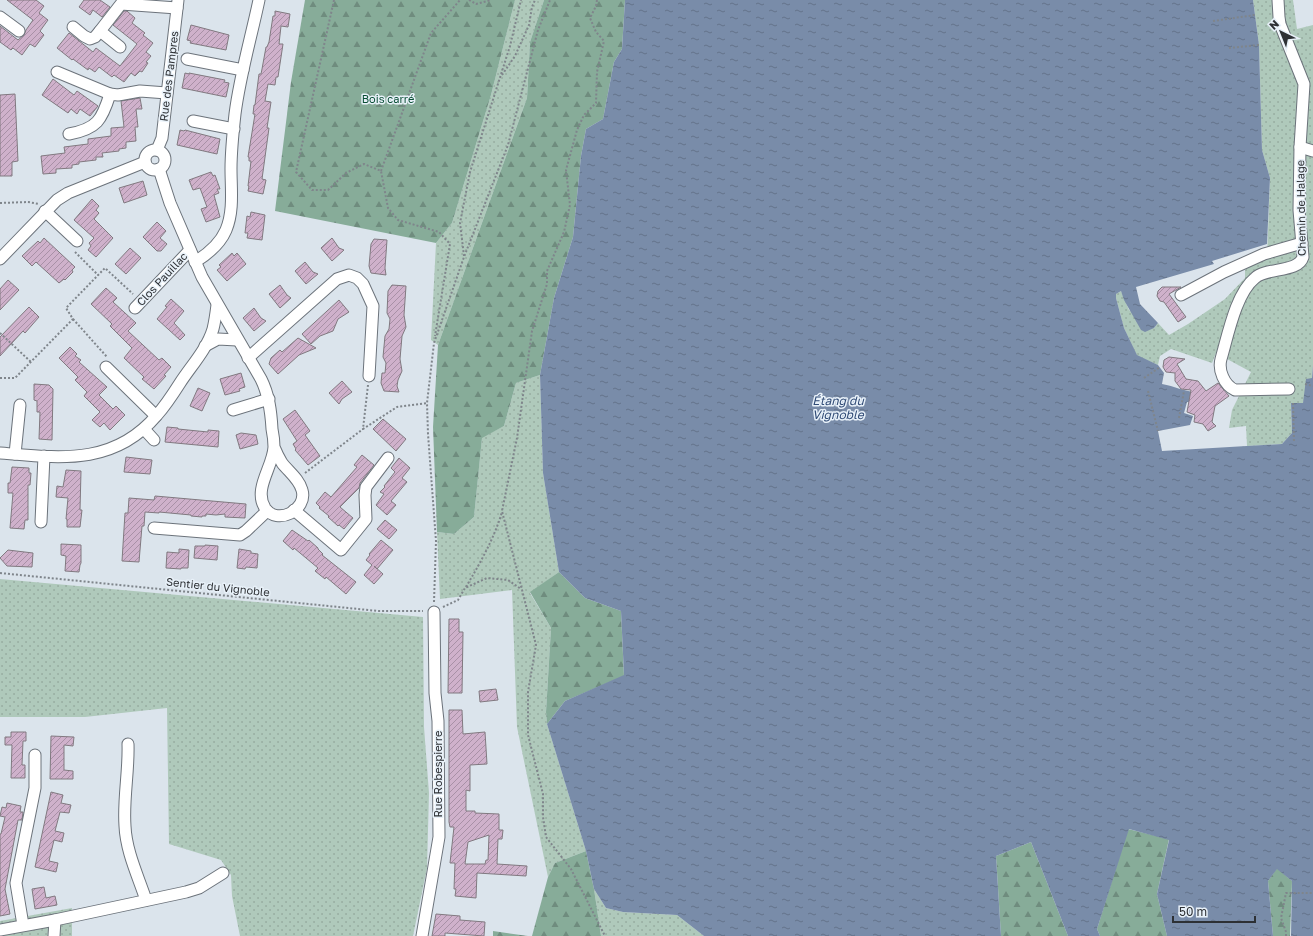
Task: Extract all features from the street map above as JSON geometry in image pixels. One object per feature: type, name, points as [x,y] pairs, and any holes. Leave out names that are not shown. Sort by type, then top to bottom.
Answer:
[{"type":"street","points":[[195,262],[214,248],[228,225],[231,206],[232,155],[237,103],[259,0]]},
{"type":"street","name":"Chemin de Halage","points":[[1278,0],[1280,24],[1304,84],[1300,146],[1299,210],[1303,257],[1300,263],[1293,266],[1263,273],[1255,277],[1244,289],[1220,364],[1222,375],[1235,390],[1289,389]]},
{"type":"street","points":[[73,27],[90,39],[96,37],[100,32],[118,2],[178,4]]},
{"type":"street","name":"Rue des Pampres","points":[[157,150],[162,138],[178,4]]},
{"type":"street","points":[[0,17],[19,31]]},
{"type":"street","points":[[100,32],[120,47]]},
{"type":"street","points":[[187,58],[243,70]]},
{"type":"street","points":[[57,72],[110,94],[118,95],[140,90],[167,93]]},
{"type":"street","points":[[69,134],[85,131],[99,120],[105,110],[110,94]]},
{"type":"street","points":[[192,121],[234,129]]},
{"type":"street","points":[[1300,146],[1313,151]]},
{"type":"street","points":[[153,150],[157,150],[162,153],[165,158],[164,165],[159,169],[150,169],[146,165],[145,158],[148,153],[153,150]]},
{"type":"street","points":[[0,260],[49,207],[68,193],[145,162]]},
{"type":"street","points":[[159,169],[170,203],[202,277],[264,385],[269,399],[274,447],[270,466],[261,489],[262,502],[267,511],[274,516],[277,516],[294,510],[301,504],[303,496],[301,487],[297,480],[282,463],[274,447]]},
{"type":"street","points":[[49,207],[77,241]]},
{"type":"street","points":[[1181,295],[1224,272],[1264,254],[1302,243]]},
{"type":"street","name":"Clos Pauillac","points":[[138,305],[190,250]]},
{"type":"street","points":[[248,358],[336,279],[350,275],[357,278],[363,284],[373,306],[369,376]]},
{"type":"street","points":[[0,453],[68,457],[95,454],[122,444],[144,429],[156,416],[205,346],[213,329],[218,305]]},
{"type":"street","points":[[205,346],[218,339],[238,340]]},
{"type":"street","points":[[106,367],[156,416]]},
{"type":"street","points":[[233,410],[269,399]]},
{"type":"street","points":[[15,454],[20,405]]},
{"type":"street","points":[[144,429],[154,440]]},
{"type":"street","points":[[41,522],[44,456]]},
{"type":"street","points":[[294,510],[341,550],[366,519],[366,487],[388,458]]},
{"type":"street","points":[[154,528],[240,535],[267,511]]},
{"type":"street","name":"Rue Robespierre","points":[[422,936],[439,837],[438,721],[435,693],[434,612]]},
{"type":"street","points":[[128,744],[125,830],[129,849],[146,900]]},
{"type":"street","points":[[23,925],[16,884],[35,788],[34,755]]},
{"type":"street","points":[[0,930],[55,920],[192,890],[199,888],[224,873]]},
{"type":"street","points":[[54,936],[55,920]]},
{"type":"path","points":[[334,0],[296,172],[312,190],[328,190],[346,173],[364,164],[381,171]]},
{"type":"path","points":[[460,0],[431,33],[381,171],[388,208],[398,220],[439,232],[450,244],[434,343],[427,403],[436,541],[434,612],[458,600],[482,560],[497,530],[517,438],[532,331],[547,284],[547,271],[564,232],[570,205],[566,170],[576,130],[584,115],[596,103],[597,72],[604,41],[596,32],[590,18],[596,6],[597,0]]},
{"type":"path","points":[[469,0],[476,4],[491,0]]},
{"type":"path","points":[[464,257],[460,223],[470,172],[510,46],[521,0]]},
{"type":"path","points":[[500,78],[515,56],[529,25],[532,7],[535,0]]},
{"type":"path","points":[[434,343],[464,257],[508,145],[538,30],[550,0]]},
{"type":"path","points":[[1213,21],[1255,15]]},
{"type":"path","points":[[1229,48],[1259,45]]},
{"type":"path","points":[[0,203],[28,202],[42,204],[49,207]]},
{"type":"path","points":[[77,241],[71,249],[98,275]]},
{"type":"path","points":[[106,367],[108,358],[73,319],[66,308],[105,268],[138,305]]},
{"type":"path","points":[[0,378],[16,378],[73,319]]},
{"type":"path","points":[[0,333],[31,362]]},
{"type":"path","points":[[1144,378],[1160,367]]},
{"type":"path","points":[[363,429],[369,376]]},
{"type":"path","points":[[1305,384],[1313,386]]},
{"type":"path","points":[[1148,391],[1158,431]]},
{"type":"path","points":[[1180,418],[1184,391]]},
{"type":"path","points":[[297,480],[363,429],[397,407],[427,403]]},
{"type":"path","points":[[1293,403],[1294,442]]},
{"type":"path","points":[[502,511],[536,645],[528,692],[528,735],[544,794],[543,817],[546,837],[571,869],[605,936]]},
{"type":"path","name":"Sentier du Vignoble","points":[[0,573],[378,611],[434,612]]},
{"type":"path","points":[[465,588],[487,578],[508,580],[522,590]]},
{"type":"path","points":[[1286,936],[1281,918],[1286,893],[1313,893]]},
{"type":"green space","name":"Bois carré","points":[[305,0],[515,0],[491,95],[452,223],[436,243],[275,211],[291,82]]},
{"type":"green space","points":[[515,0],[544,0],[530,42],[527,98],[438,345],[431,340],[436,243],[452,223],[491,95]]},
{"type":"green space","points":[[544,0],[625,0],[622,49],[614,62],[603,119],[586,129],[581,156],[573,237],[554,298],[540,375],[516,383],[504,426],[482,438],[474,517],[454,534],[437,532],[433,427],[438,345],[527,98],[530,42]]},
{"type":"green space","points":[[1253,0],[1293,0],[1297,29],[1313,25],[1313,365],[1312,378],[1303,403],[1291,404],[1292,433],[1282,444],[1247,446],[1246,426],[1229,428],[1232,410],[1251,372],[1216,353],[1212,363],[1171,349],[1160,356],[1158,365],[1137,356],[1124,328],[1116,294],[1121,291],[1129,310],[1154,328],[1158,323],[1169,335],[1225,299],[1245,278],[1245,270],[1254,262],[1267,259],[1270,178],[1262,150],[1259,45]]},
{"type":"green space","points":[[540,375],[543,473],[559,572],[530,593],[551,628],[546,712],[547,724],[586,851],[555,863],[548,877],[517,727],[512,590],[440,599],[437,532],[454,534],[474,517],[482,437],[504,426],[516,383]]},
{"type":"green space","points":[[559,572],[585,598],[621,611],[624,676],[565,701],[547,724],[546,712],[551,628],[530,592]]},
{"type":"green space","points":[[0,579],[423,617],[424,727],[429,793],[427,868],[413,936],[240,936],[232,896],[231,875],[221,860],[169,844],[167,708],[85,717],[0,717]]},
{"type":"green space","points":[[1128,829],[1169,839],[1157,894],[1167,936],[1100,936],[1097,929]]},
{"type":"green space","points":[[1031,842],[1068,936],[1001,936],[996,856]]},
{"type":"green space","points":[[586,851],[594,889],[601,936],[532,936],[548,877],[555,863]]},
{"type":"green space","points":[[1277,868],[1292,881],[1290,936],[1273,936],[1268,881]]},
{"type":"green space","points":[[594,889],[606,908],[623,912],[677,915],[704,936],[601,936]]},
{"type":"green space","points":[[72,908],[72,936],[0,936],[0,921]]},
{"type":"green space","points":[[493,931],[528,936],[493,936]]},
{"type":"water","name":"Étang du Vignoble","points":[[625,0],[1253,0],[1259,45],[1262,150],[1270,178],[1267,244],[1212,261],[1214,264],[1136,287],[1140,304],[1158,323],[1154,328],[1145,332],[1141,330],[1124,300],[1121,291],[1116,294],[1116,298],[1124,328],[1137,355],[1158,365],[1164,373],[1162,384],[1195,392],[1195,403],[1187,402],[1184,413],[1193,416],[1190,425],[1158,431],[1162,451],[1282,444],[1292,433],[1291,403],[1303,403],[1306,379],[1312,378],[1313,365],[1313,936],[1291,936],[1292,881],[1277,869],[1268,881],[1273,936],[1167,936],[1157,894],[1169,840],[1129,829],[1097,929],[1100,936],[1068,936],[1031,842],[996,856],[1001,936],[704,936],[677,915],[623,912],[606,908],[594,889],[586,851],[547,724],[565,701],[624,675],[621,611],[585,598],[559,572],[543,473],[540,375],[554,298],[573,237],[581,156],[586,129],[603,119],[614,62],[622,49]]},
{"type":"building","points":[[7,0],[36,0],[44,6],[39,13],[48,20],[40,31],[44,35],[35,47],[30,44],[22,55],[13,48],[11,50],[0,42],[0,26],[18,40],[24,35],[33,20]]},
{"type":"building","points":[[84,0],[100,0],[110,7],[102,17],[93,10],[90,15],[79,7]]},
{"type":"building","points":[[124,11],[127,11],[135,18],[132,23],[145,33],[143,35],[153,43],[146,52],[151,56],[146,62],[148,63],[142,72],[140,71],[135,76],[131,73],[124,82],[114,75],[112,77],[99,67],[95,72],[89,68],[88,70],[57,48],[69,33],[93,52],[96,48],[120,66],[137,44],[113,25]]},
{"type":"building","points":[[275,11],[290,14],[288,27],[281,26],[279,44],[283,44],[278,77],[276,77],[275,85],[268,84],[265,101],[271,102],[262,179],[266,180],[263,194],[248,191],[251,161],[249,161],[248,157],[255,114],[253,114],[259,74],[261,74]]},
{"type":"building","points":[[191,25],[229,35],[226,50],[190,43],[191,41],[187,40]]},
{"type":"building","points":[[185,73],[225,80],[224,82],[229,83],[226,97],[182,88]]},
{"type":"building","points":[[53,79],[74,95],[77,91],[98,106],[90,116],[80,109],[77,114],[71,109],[68,113],[42,95]]},
{"type":"building","points":[[15,94],[18,161],[12,162],[12,176],[0,176],[0,95]]},
{"type":"building","points":[[140,98],[142,109],[136,109],[138,127],[135,127],[136,141],[126,142],[126,148],[119,149],[119,151],[102,153],[103,157],[96,157],[96,160],[79,162],[79,164],[72,165],[72,168],[56,169],[56,173],[43,174],[41,156],[65,153],[64,147],[88,144],[88,139],[111,136],[111,128],[124,127],[121,101]]},
{"type":"building","points":[[180,130],[220,139],[217,154],[177,145]]},
{"type":"building","points":[[211,172],[213,176],[215,175],[220,189],[217,189],[219,193],[214,195],[220,217],[206,222],[201,209],[207,207],[200,188],[193,190],[189,180]]},
{"type":"building","points":[[143,181],[147,195],[124,203],[119,188]]},
{"type":"building","points":[[92,199],[99,206],[96,210],[99,213],[94,219],[113,238],[96,257],[88,250],[91,246],[89,243],[94,238],[74,220]]},
{"type":"building","points":[[251,212],[265,215],[262,240],[247,238],[248,233],[245,233],[247,216],[250,217]]},
{"type":"building","points":[[157,222],[166,231],[160,238],[167,244],[161,251],[157,251],[143,237]]},
{"type":"building","points":[[44,238],[75,267],[72,270],[73,272],[65,280],[64,279],[59,283],[36,262],[32,266],[22,256],[38,241],[40,243]]},
{"type":"building","points":[[332,238],[339,248],[344,250],[332,261],[321,248]]},
{"type":"building","points":[[374,239],[387,240],[386,275],[371,273],[369,266],[371,244]]},
{"type":"building","points":[[130,248],[141,258],[126,274],[115,264]]},
{"type":"building","points":[[232,253],[234,256],[237,253],[246,264],[227,281],[217,270],[221,267],[219,265]]},
{"type":"building","points":[[305,262],[313,272],[318,274],[306,284],[295,271]]},
{"type":"building","points":[[8,280],[19,290],[0,310],[0,289]]},
{"type":"building","points":[[280,285],[291,298],[280,308],[269,294]]},
{"type":"building","points":[[392,285],[406,286],[404,315],[406,327],[402,336],[400,359],[402,371],[397,386],[399,392],[384,391],[381,383],[382,373],[385,373],[386,363],[383,357],[385,336],[389,329],[390,319],[387,313],[388,291]]},
{"type":"building","points":[[1162,287],[1181,287],[1169,294],[1186,317],[1178,322],[1164,302],[1160,301],[1157,296],[1158,291]]},
{"type":"building","points":[[106,288],[117,298],[113,302],[136,323],[128,331],[159,360],[162,358],[171,367],[164,375],[166,376],[154,389],[142,379],[144,377],[124,358],[132,348],[110,326],[112,324],[91,304]]},
{"type":"building","points":[[171,299],[184,311],[174,323],[185,335],[180,340],[157,319],[167,307],[165,306]]},
{"type":"building","points":[[339,300],[349,312],[338,319],[333,331],[320,336],[311,344],[302,334]]},
{"type":"building","points":[[29,307],[39,317],[25,333],[23,331],[0,356],[0,337]]},
{"type":"building","points":[[254,308],[261,318],[266,321],[254,331],[243,318]]},
{"type":"building","points":[[298,338],[316,348],[299,355],[278,374],[269,364],[271,358],[280,350],[282,352]]},
{"type":"building","points":[[70,347],[77,354],[75,356],[81,360],[79,362],[107,387],[99,395],[113,409],[116,406],[125,415],[110,430],[104,423],[100,427],[92,420],[100,412],[84,396],[87,392],[75,380],[78,377],[59,358]]},
{"type":"building","points":[[1169,357],[1185,359],[1177,364],[1186,379],[1198,381],[1206,391],[1218,383],[1229,396],[1215,406],[1212,422],[1216,426],[1208,431],[1203,424],[1194,422],[1195,415],[1187,412],[1191,390],[1181,389],[1175,381],[1175,373],[1166,372],[1163,367],[1164,360]]},
{"type":"building","points":[[241,373],[245,387],[239,389],[240,391],[225,395],[220,379]]},
{"type":"building","points":[[342,381],[352,392],[342,399],[339,404],[329,393]]},
{"type":"building","points":[[34,384],[49,385],[53,389],[52,440],[39,439],[40,412],[37,412],[37,401],[34,400]]},
{"type":"building","points":[[198,388],[210,393],[202,411],[190,406]]},
{"type":"building","points":[[295,410],[310,431],[305,435],[320,456],[308,465],[295,450],[296,449],[293,444],[297,441],[283,419]]},
{"type":"building","points":[[383,419],[406,439],[396,451],[373,429]]},
{"type":"building","points":[[167,427],[208,432],[208,430],[219,431],[218,447],[165,442]]},
{"type":"building","points":[[241,433],[256,435],[258,444],[240,449],[236,435]]},
{"type":"building","points":[[362,455],[374,465],[360,483],[359,488],[340,507],[353,518],[344,529],[328,517],[329,516],[319,508],[320,507],[316,503],[325,492],[331,497],[357,467],[354,465]]},
{"type":"building","points":[[126,457],[152,460],[150,474],[124,472]]},
{"type":"building","points":[[399,458],[410,468],[402,478],[407,482],[391,501],[396,505],[387,515],[376,505],[384,494],[380,492],[395,472],[391,468]]},
{"type":"building","points":[[12,467],[29,468],[29,473],[31,473],[30,485],[28,485],[28,520],[25,520],[24,529],[10,528],[13,493],[8,493],[8,483],[10,483]]},
{"type":"building","points":[[66,470],[81,471],[80,510],[82,510],[80,527],[67,527],[66,519],[68,498],[56,497],[57,486],[63,487]]},
{"type":"building","points":[[155,496],[246,504],[245,518],[225,517],[225,514],[206,514],[206,516],[202,517],[159,512],[145,512],[144,526],[142,526],[139,562],[122,561],[125,513],[128,513],[129,498],[154,500]]},
{"type":"building","points":[[385,520],[397,530],[389,539],[377,529]]},
{"type":"building","points":[[292,530],[308,541],[309,540],[318,548],[323,554],[322,555],[356,582],[346,594],[326,577],[325,579],[315,571],[318,568],[283,541]]},
{"type":"building","points":[[381,540],[393,550],[377,569],[383,574],[374,584],[364,575],[372,565],[366,560]]},
{"type":"building","points":[[61,544],[81,545],[81,563],[79,572],[65,571],[66,556],[61,555]]},
{"type":"building","points":[[195,546],[218,546],[217,560],[194,558]]},
{"type":"building","points":[[179,549],[189,550],[188,568],[166,568],[167,552],[179,553]]},
{"type":"building","points":[[239,549],[258,554],[257,568],[237,568]]},
{"type":"building","points":[[8,550],[33,553],[32,567],[7,566],[0,558]]},
{"type":"building","points":[[449,619],[459,619],[459,632],[463,632],[462,693],[448,693]]},
{"type":"building","points":[[496,689],[498,700],[480,702],[479,691]]},
{"type":"building","points":[[449,710],[462,710],[463,734],[485,732],[487,764],[470,765],[470,791],[466,790],[466,811],[499,814],[499,830],[503,830],[502,839],[498,839],[497,864],[527,866],[526,876],[477,873],[476,898],[455,896],[455,863],[450,863],[454,827],[450,827]],"holes":[[[489,835],[488,860],[486,860],[485,864],[465,864],[468,842]]]},
{"type":"building","points":[[11,732],[26,732],[26,741],[23,741],[22,765],[25,765],[25,778],[11,778],[12,745],[5,745],[5,737],[11,737]]},
{"type":"building","points":[[51,736],[74,737],[73,746],[64,745],[64,770],[73,771],[73,779],[50,779]]},
{"type":"building","points":[[51,792],[63,795],[61,803],[71,805],[69,813],[60,812],[55,831],[64,833],[62,842],[54,840],[49,861],[58,863],[56,872],[35,867]]},
{"type":"building","points":[[7,803],[21,806],[20,812],[23,812],[22,820],[18,820],[5,889],[10,914],[0,916],[0,834],[5,817],[0,816],[2,807],[6,808]]},
{"type":"building","points":[[44,887],[46,898],[55,896],[57,905],[35,909],[32,889]]},
{"type":"building","points":[[436,914],[460,916],[460,920],[485,922],[484,936],[445,933],[445,936],[432,936]]}]
